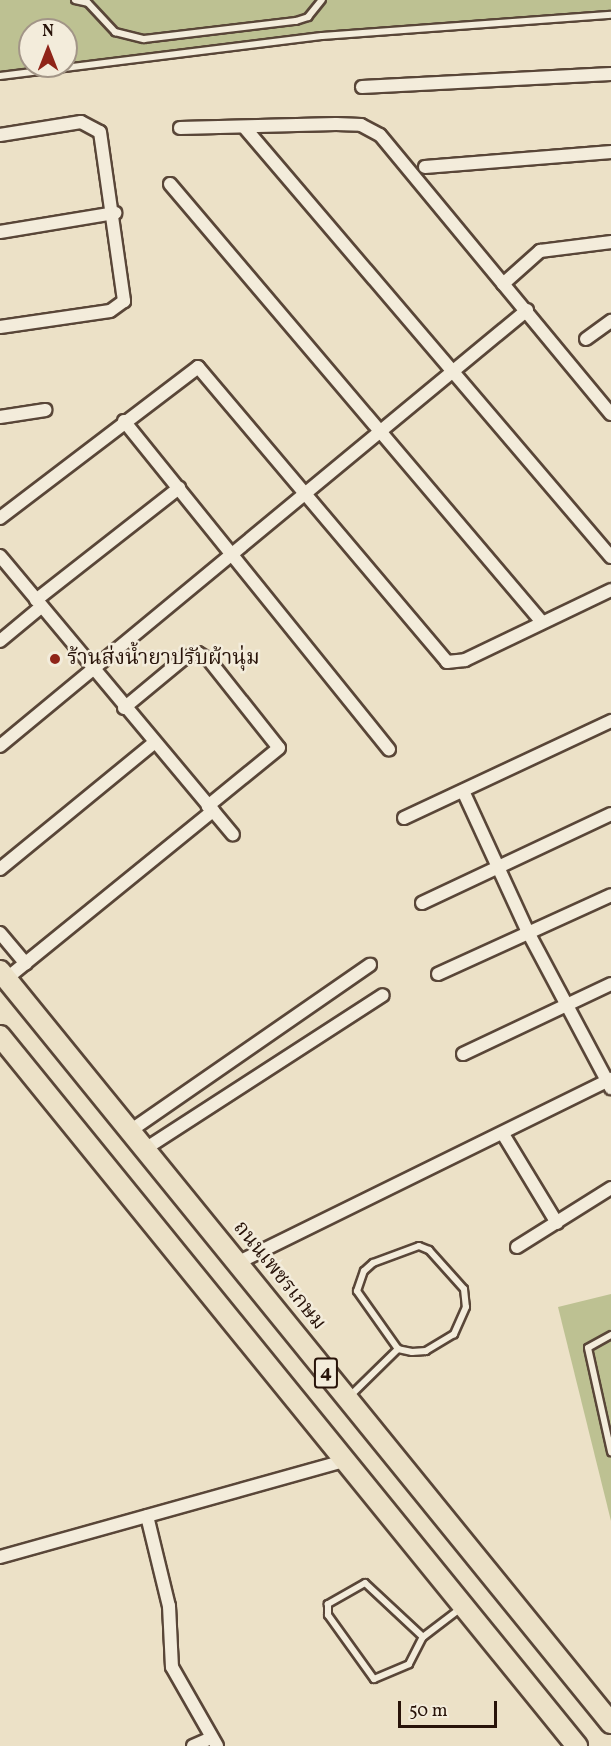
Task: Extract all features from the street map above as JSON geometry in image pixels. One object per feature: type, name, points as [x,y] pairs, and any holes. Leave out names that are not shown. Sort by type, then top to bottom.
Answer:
[{"type":"main road","name":"ถนนเพชรเกษม","points":[[3,975],[611,1723]]},
{"type":"main road","name":"4","points":[[5,1042],[461,1608],[577,1746]]},
{"type":"street","points":[[362,87],[611,74]]},
{"type":"street","points":[[0,135],[81,122],[95,126],[103,142],[115,213],[124,301],[119,308],[0,327]]},
{"type":"street","points":[[180,128],[336,124],[361,125],[380,135],[611,414]]},
{"type":"street","points":[[245,128],[611,557]]},
{"type":"street","points":[[424,167],[611,152]]},
{"type":"street","points":[[170,184],[542,622]]},
{"type":"street","points":[[0,232],[115,213]]},
{"type":"street","points":[[503,284],[540,251],[611,242]]},
{"type":"street","points":[[0,746],[452,369],[527,310]]},
{"type":"street","points":[[586,339],[611,321]]},
{"type":"street","points":[[0,518],[124,421],[198,367],[308,491],[447,662],[465,660],[611,590]]},
{"type":"street","points":[[0,417],[45,410]]},
{"type":"street","points":[[124,421],[389,749]]},
{"type":"street","points":[[0,641],[38,604],[179,488]]},
{"type":"street","points":[[0,556],[124,708],[233,835]]},
{"type":"street","points":[[3,975],[26,964],[279,748],[216,669],[198,654],[191,655],[124,708]]},
{"type":"street","points":[[404,819],[611,722]]},
{"type":"street","points":[[0,869],[154,743]]},
{"type":"street","points":[[237,1263],[610,1083],[528,932],[463,791]]},
{"type":"street","points":[[422,903],[611,814]]},
{"type":"street","points":[[438,974],[611,895]]},
{"type":"street","points":[[0,933],[26,964]]},
{"type":"street","points":[[130,1131],[370,964]]},
{"type":"street","points":[[463,1054],[611,984]]},
{"type":"street","points":[[145,1149],[383,995]]},
{"type":"street","points":[[503,1134],[557,1223]]},
{"type":"street","points":[[517,1247],[611,1188]]},
{"type":"street","points":[[0,1555],[343,1461]]},
{"type":"street","points":[[147,1516],[170,1606],[172,1667],[214,1742],[193,1746]]},
{"type":"lane","points":[[75,0],[88,3],[115,32],[144,39],[296,21],[308,17],[322,0]]},
{"type":"lane","points":[[0,76],[322,36],[611,15]]},
{"type":"lane","points":[[347,1398],[398,1349],[426,1351],[439,1345],[462,1324],[466,1307],[464,1290],[429,1250],[419,1246],[390,1253],[358,1281],[357,1291],[398,1349]]},
{"type":"lane","points":[[611,1335],[588,1348],[611,1452]]},
{"type":"lane","points":[[423,1637],[365,1583],[327,1604],[328,1615],[374,1679],[410,1664],[423,1637],[461,1608]]},
{"type":"green space","points":[[0,0],[611,0],[611,11],[323,33],[78,64],[78,18],[18,18],[18,71],[0,73]]},
{"type":"green space","points":[[611,1294],[611,1521],[558,1307]]},
{"type":"place","name":"ร้านส่งน้ำยาปรับผ้านุ่ม","points":[[55,659]]}]
